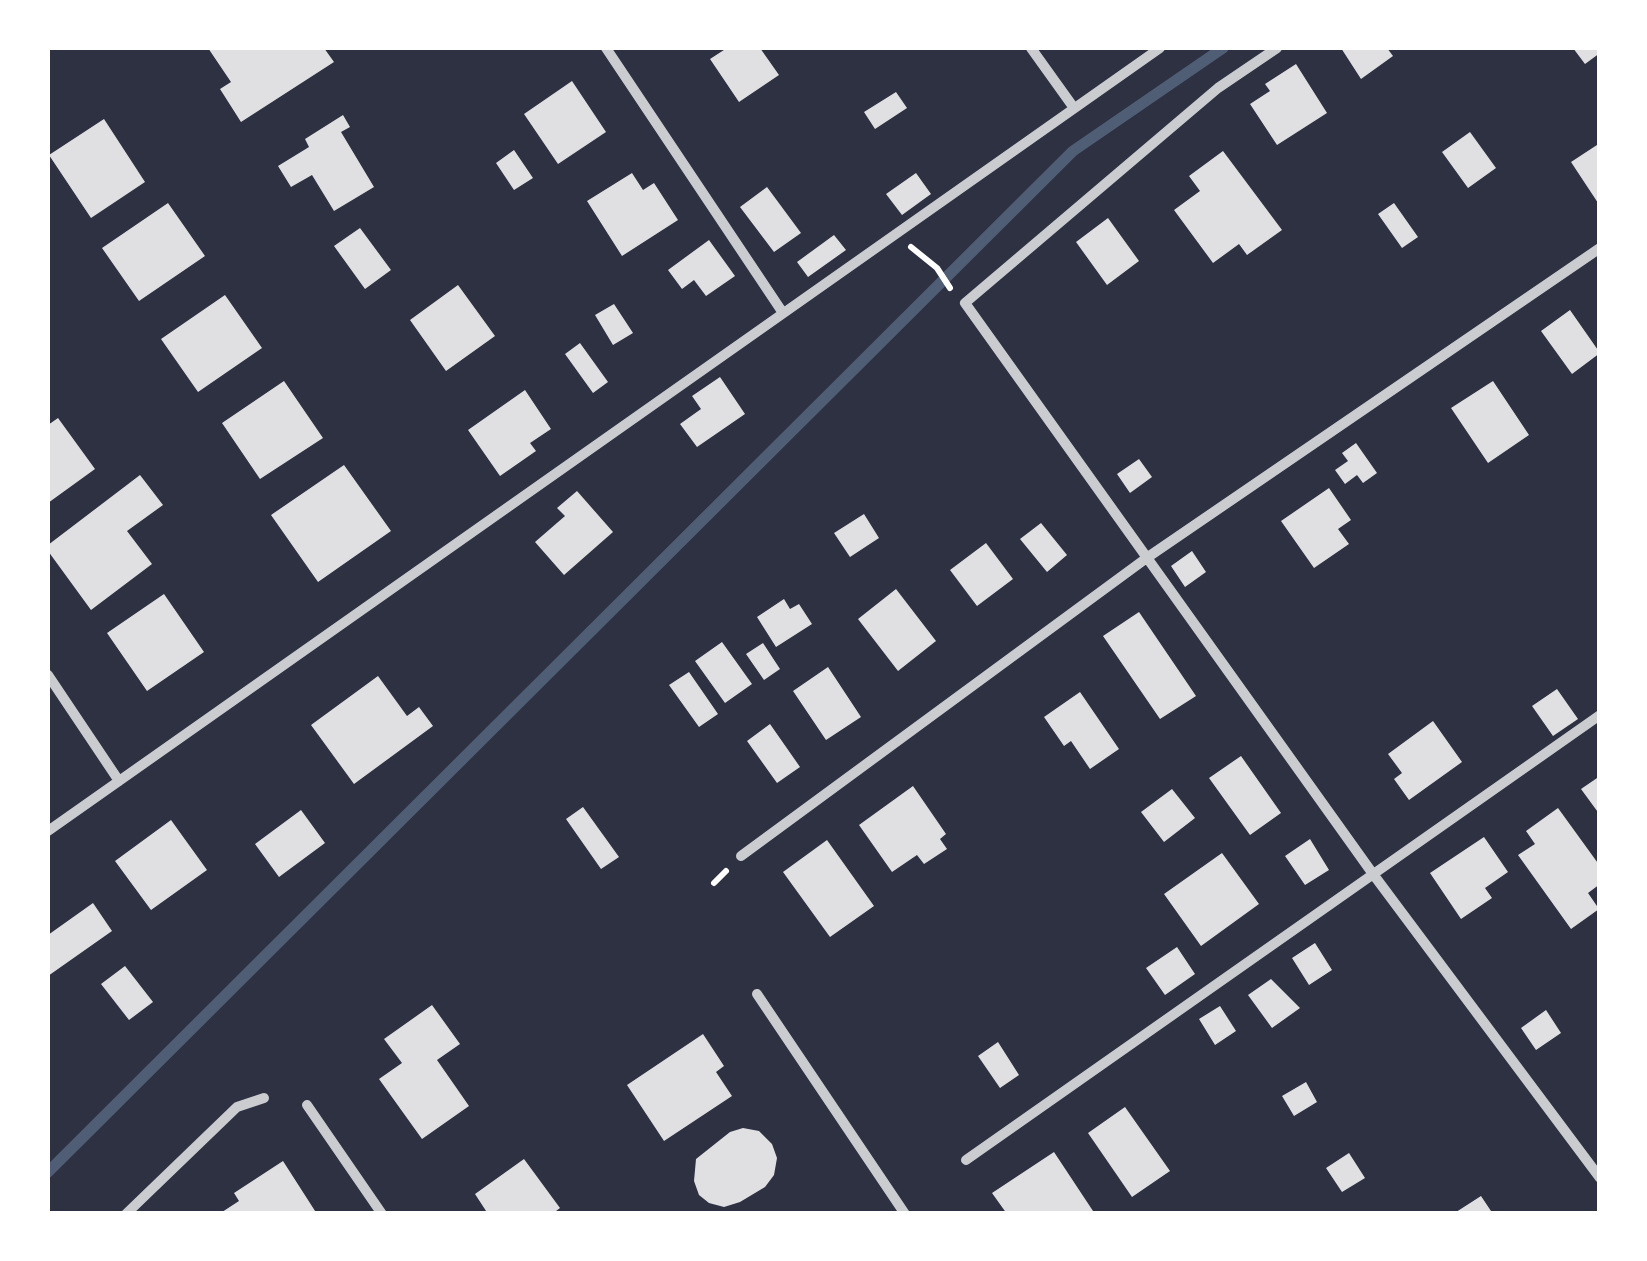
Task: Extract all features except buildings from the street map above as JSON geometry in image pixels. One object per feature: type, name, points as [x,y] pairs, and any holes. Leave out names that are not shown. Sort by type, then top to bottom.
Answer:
[{"type":"street","points":[[606,48],[783,313]]},
{"type":"street","points":[[1031,48],[1074,108]]},
{"type":"street","points":[[48,831],[1160,48]]},
{"type":"street","points":[[1278,48],[1218,88],[965,303],[1374,874],[1600,1178]]},
{"type":"street","points":[[741,856],[1148,557],[1600,248]]},
{"type":"street","points":[[48,675],[119,780]]},
{"type":"street","points":[[966,1160],[1600,716]]},
{"type":"street","points":[[757,994],[905,1214]]},
{"type":"street","points":[[126,1214],[237,1107],[264,1098]]},
{"type":"street","points":[[308,1105],[382,1214]]},
{"type":"path","points":[[937,268],[948,286]]},
{"type":"waterway","points":[[48,1172],[1073,151],[1223,48]]}]
